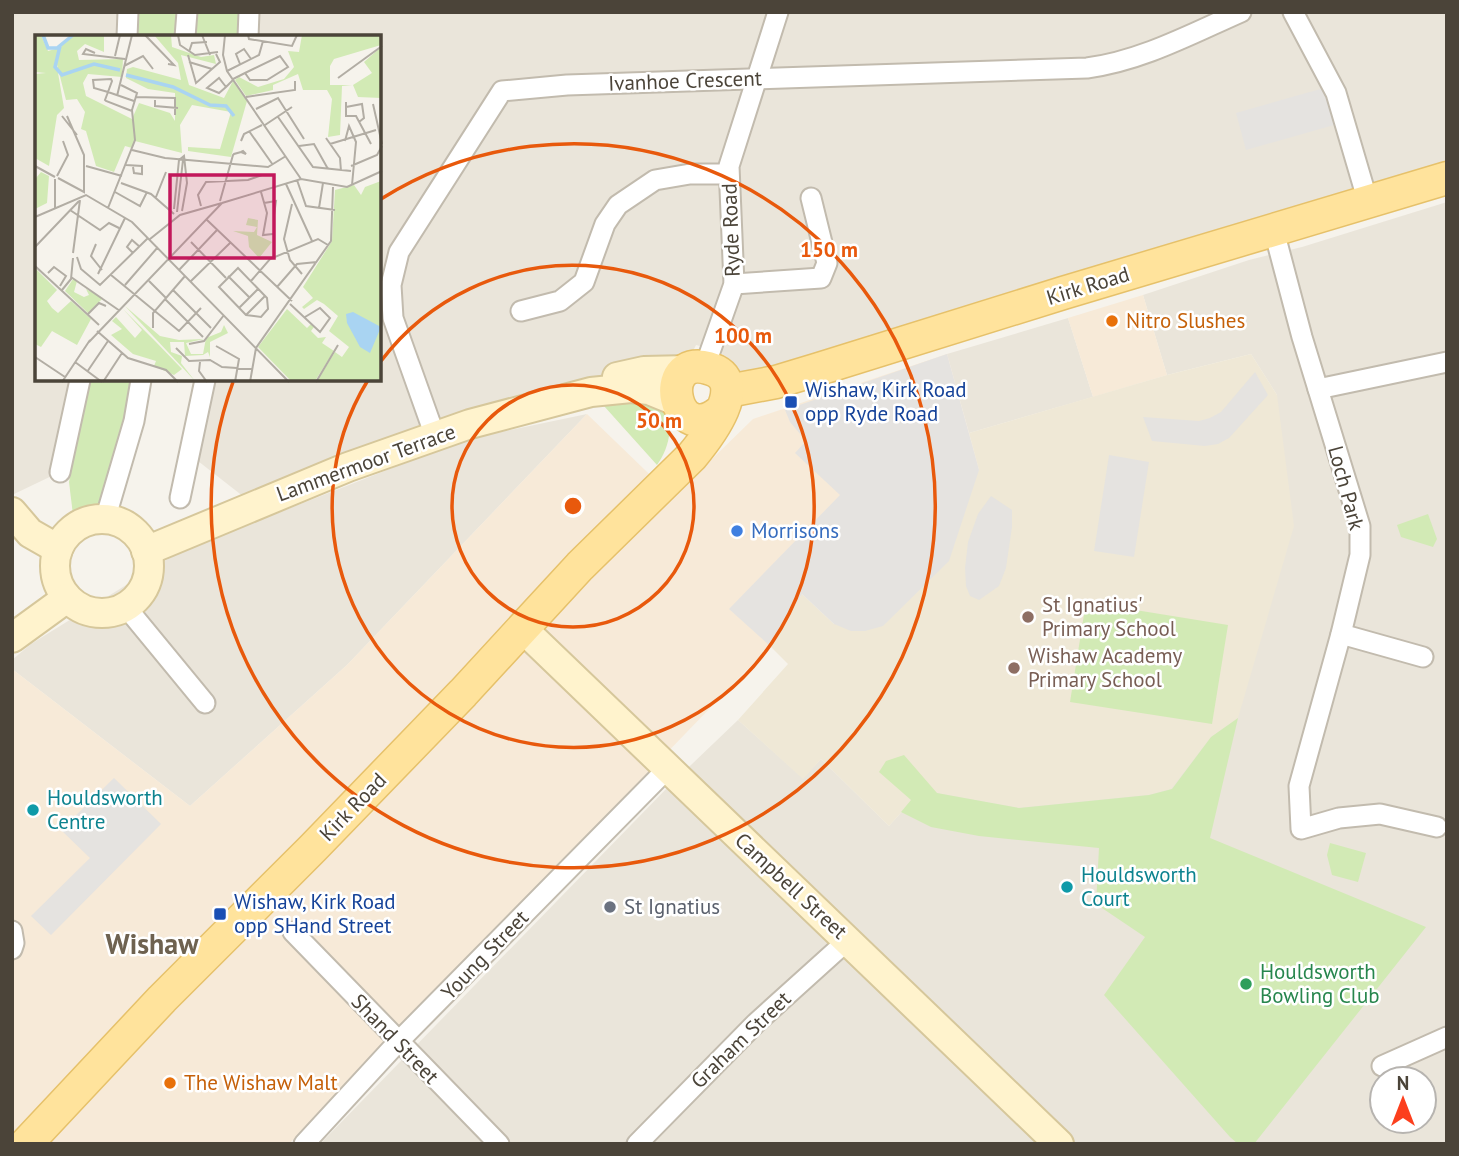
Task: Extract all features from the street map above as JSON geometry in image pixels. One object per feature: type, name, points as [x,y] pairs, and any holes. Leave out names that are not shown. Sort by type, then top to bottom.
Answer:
[{"type":"main road","name":"Kirk Road","points":[[679,406],[698,419],[715,416],[725,401],[765,385],[1447,178]]},
{"type":"main road","name":"Lammermoor Terrace","points":[[591,392],[607,381],[627,374],[697,368]]},
{"type":"main road","points":[[678,468],[684,428],[675,394],[678,380],[697,368],[721,375],[725,401]]},
{"type":"main road","name":"Lammermoor Terrace","points":[[146,551],[323,477],[470,424],[591,392],[631,388],[649,390],[679,406]]},
{"type":"main road","name":"Kirk Road","points":[[26,1144],[162,999],[313,848],[580,566],[707,438],[725,401]]},
{"type":"main road","points":[[12,512],[30,533],[58,549]]},
{"type":"main road","points":[[97,519],[126,525],[141,539],[146,551],[149,565],[147,581],[138,596],[126,607],[105,613],[83,610],[66,598],[57,582],[54,565],[58,549],[75,527],[97,519]]},
{"type":"main road","points":[[12,638],[66,598]]},
{"type":"main road","name":"Campbell Street","points":[[523,628],[1059,1144]]},
{"type":"street","points":[[127,35],[128,12]]},
{"type":"street","points":[[185,35],[187,12]]},
{"type":"street","points":[[248,12],[248,35]]},
{"type":"street","name":"Ryde Road","points":[[697,368],[734,284],[728,174],[778,12]]},
{"type":"street","name":"Ivanhoe Crescent","points":[[435,436],[393,318],[391,285],[399,252],[502,91],[567,85],[1108,66],[1135,58],[1241,12]]},
{"type":"street","points":[[1293,12],[1336,93],[1368,202]]},
{"type":"street","points":[[522,312],[561,301],[584,282],[605,225],[618,205],[654,180],[690,174],[728,174]]},
{"type":"street","points":[[734,284],[821,278],[827,263],[811,198]]},
{"type":"street","name":"Loch Park","points":[[1274,232],[1360,526],[1360,555],[1299,786],[1301,829],[1339,818],[1380,814],[1437,827]]},
{"type":"street","points":[[1318,389],[1447,362]]},
{"type":"street","points":[[60,472],[80,382]]},
{"type":"street","points":[[97,519],[107,513],[134,421],[141,382]]},
{"type":"street","points":[[180,498],[205,382]]},
{"type":"street","points":[[126,607],[205,703]]},
{"type":"street","points":[[1341,634],[1423,657]]},
{"type":"street","name":"Young Street","points":[[304,1144],[398,1042],[668,768]]},
{"type":"street","points":[[12,931],[12,949]]},
{"type":"street","name":"Shand Street","points":[[293,932],[499,1144]]},
{"type":"street","name":"Graham Street","points":[[637,1144],[756,1023],[848,940]]},
{"type":"street","points":[[1384,1065],[1447,1037]]},
{"type":"shaded area","points":[[12,12],[128,12],[127,35],[35,35],[35,382],[80,382],[60,472],[12,495]]},
{"type":"shaded area","points":[[249,12],[1447,12],[1447,163],[745,378],[730,371],[723,360],[722,352],[696,345],[691,355],[608,373],[244,497],[189,454],[204,382],[382,382],[382,35],[248,35]]},
{"type":"shaded area","points":[[1324,88],[1334,125],[1246,150],[1236,113]]},
{"type":"shaded area","points":[[1447,202],[1447,1144],[320,1144],[668,787],[738,720],[803,778],[821,759],[889,826],[1277,395],[1251,354],[1167,375],[1143,295],[1249,260],[1302,247]]},
{"type":"shaded area","points":[[1143,295],[1167,375],[1093,397],[1068,318]]},
{"type":"shaded area","points":[[1068,318],[1093,397],[969,433],[947,354]]},
{"type":"shaded area","points":[[947,354],[979,470],[802,594],[770,646],[289,1144],[12,1144],[12,669],[190,806],[347,665],[587,414],[673,497],[753,419]]},
{"type":"shaded area","points":[[947,354],[979,470],[949,561],[883,626],[865,631],[851,631],[834,624],[802,594],[770,646],[729,609],[840,495],[795,453],[806,441],[790,422],[785,410]]},
{"type":"shaded area","points":[[1251,354],[1277,395],[1294,526],[1238,718],[1211,737],[1171,789],[1149,795],[1019,808],[937,793],[916,796],[889,826],[821,759],[803,779],[738,720],[788,664],[770,646],[802,594],[834,624],[979,470],[969,433],[1167,375]]},
{"type":"shaded area","points":[[1255,372],[1268,395],[1229,438],[1218,444],[1205,446],[1152,441],[1143,417],[1199,421],[1210,418],[1221,412]]},
{"type":"shaded area","points":[[587,414],[347,665],[190,806],[12,669],[12,660],[31,644],[181,551],[438,450],[481,436]]},
{"type":"shaded area","points":[[1109,455],[1149,462],[1134,557],[1094,551]]},
{"type":"shaded area","points":[[991,496],[1012,510],[1012,527],[1006,568],[999,586],[979,600],[970,596],[966,586],[968,542],[978,514]]},
{"type":"shaded area","points":[[114,778],[161,824],[51,935],[31,916],[90,858],[61,830]]},
{"type":"green space","points":[[135,12],[182,12],[179,35],[134,35]]},
{"type":"green space","points":[[192,12],[244,12],[243,35],[190,35]]},
{"type":"green space","points":[[89,382],[135,382],[100,520],[73,515],[69,482]]},
{"type":"green space","points":[[636,400],[650,402],[660,408],[669,423],[666,450],[657,465],[604,406]]},
{"type":"green space","points":[[1428,514],[1437,539],[1433,547],[1401,537],[1397,525]]},
{"type":"green space","points":[[1086,602],[1228,625],[1212,724],[1070,702]]},
{"type":"green space","name":"Houldsworth Bowling Club","points":[[1238,718],[1210,838],[1426,927],[1254,1144],[1238,1144],[1230,1137],[1104,995],[1145,937],[1096,904],[1099,848],[979,836],[931,827],[901,812],[911,800],[879,772],[886,761],[904,755],[937,793],[1019,808],[1149,795],[1172,789],[1211,737]]},
{"type":"green space","points":[[1330,843],[1366,853],[1358,882],[1332,875],[1327,855]]},
{"type":"place","name":"Nitro Slushes","points":[[1112,321]]},
{"type":"place","name":"Wishaw, Kirk Road opp Ryde Road","points":[[791,402]]},
{"type":"place","name":"Morrisons","points":[[737,531]]},
{"type":"place","name":"St Ignatius' Primary School","points":[[1028,617]]},
{"type":"place","name":"Wishaw Academy Primary School","points":[[1014,668]]},
{"type":"place","name":"Houldsworth Centre","points":[[33,810]]},
{"type":"place","name":"Houldsworth Court","points":[[1067,887]]},
{"type":"place","name":"St Ignatius","points":[[610,907]]},
{"type":"place","name":"Wishaw, Kirk Road opp SHand Street","points":[[220,914]]},
{"type":"place","name":"Houldsworth Bowling Club","points":[[1246,984]]},
{"type":"place","name":"The Wishaw Malt","points":[[170,1083]]},
{"type":"district","name":"Wishaw","points":[[152,944]]}]
